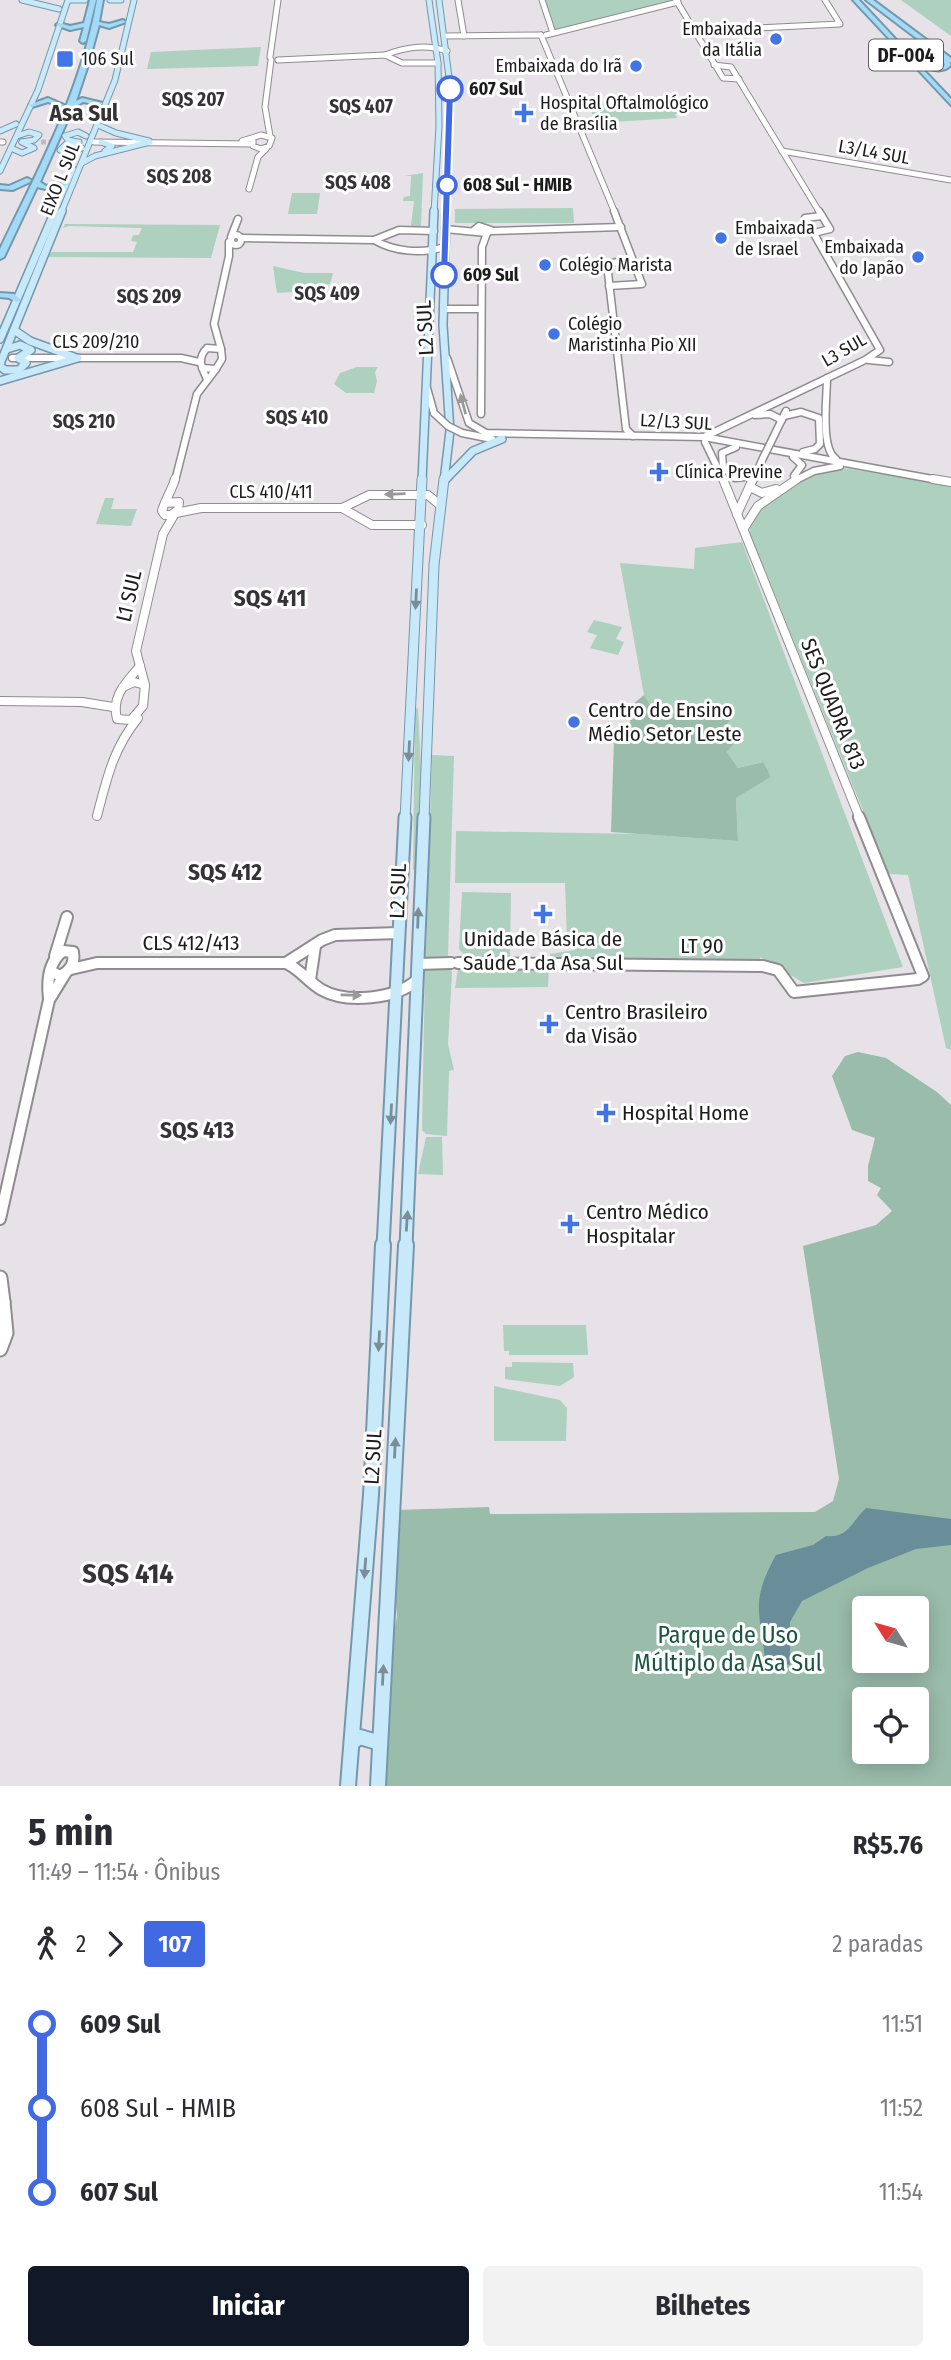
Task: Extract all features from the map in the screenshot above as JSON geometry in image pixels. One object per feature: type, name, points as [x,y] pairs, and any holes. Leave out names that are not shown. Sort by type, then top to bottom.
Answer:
[{"type":"highway","points":[[0,257],[65,106],[96,23],[100,0]]},
{"type":"highway","points":[[99,9],[108,0]]},
{"type":"highway","name":"DF-004","points":[[856,0],[951,102]]},
{"type":"highway","name":"DF-004","points":[[869,0],[951,61]]},
{"type":"highway","points":[[78,57],[87,24],[89,2]]},
{"type":"highway","points":[[96,23],[109,26],[123,22]]},
{"type":"highway","points":[[60,25],[70,28],[87,24]]},
{"type":"highway","points":[[896,43],[929,68],[948,67],[934,48]]},
{"type":"highway","points":[[944,77],[951,102]]},
{"type":"highway","points":[[68,88],[71,78]]},
{"type":"highway","points":[[40,153],[65,106],[64,96]]},
{"type":"highway","points":[[32,105],[52,100],[65,106],[82,100],[100,103]]},
{"type":"highway","points":[[0,237],[31,181],[34,164]]},
{"type":"highway","points":[[31,181],[40,187],[52,189],[66,184]]},
{"type":"highway","points":[[0,187],[10,188],[31,181]]},
{"type":"highway","points":[[0,295],[11,296],[17,300]]},
{"type":"main road","points":[[22,0],[59,9]]},
{"type":"main road","points":[[0,172],[59,9],[60,1],[49,3],[44,0]]},
{"type":"main road","points":[[0,155],[32,105],[68,0],[89,2]]},
{"type":"main road","points":[[108,0],[121,0]]},
{"type":"main road","name":"EIXO L SUL","points":[[93,141],[100,103],[115,61],[127,0]]},
{"type":"main road","name":"L2 SUL","points":[[348,1786],[371,1495],[422,525],[439,129],[438,63],[429,0]]},
{"type":"main road","name":"L2 SUL","points":[[378,1786],[409,1197],[434,565],[450,431],[443,311],[449,75],[439,0]]},
{"type":"main road","points":[[133,4],[143,1]]},
{"type":"main road","name":"EIXO L SUL","points":[[0,365],[80,165],[93,141],[121,61],[133,4]]},
{"type":"main road","points":[[434,25],[444,25]]},
{"type":"main road","points":[[438,75],[449,75]]},
{"type":"main road","points":[[9,143],[0,132],[16,124]]},
{"type":"main road","points":[[98,125],[116,133],[151,142]]},
{"type":"main road","points":[[439,129],[448,129]]},
{"type":"main road","points":[[81,144],[65,137],[74,132],[93,141]]},
{"type":"main road","name":"EIXO L SUL","points":[[0,338],[81,144],[93,141]]},
{"type":"main road","points":[[80,165],[95,156],[151,142]]},
{"type":"main road","points":[[437,173],[448,172]]},
{"type":"main road","points":[[434,211],[446,211]]},
{"type":"main road","points":[[432,274],[444,275]]},
{"type":"main road","points":[[14,330],[30,341],[77,358]]},
{"type":"main road","points":[[7,349],[20,345],[29,347],[29,353],[15,358]]},
{"type":"main road","points":[[0,365],[5,370],[19,370],[26,363],[15,358]]},
{"type":"main road","points":[[0,381],[77,358]]},
{"type":"main road","points":[[446,479],[473,451],[502,439]]},
{"type":"main road","points":[[420,552],[425,555],[435,552]]},
{"type":"main road","points":[[418,563],[427,561],[434,565]]},
{"type":"main road","points":[[411,695],[419,699],[429,695]]},
{"type":"main road","points":[[411,712],[418,708],[427,711]]},
{"type":"main road","points":[[403,876],[411,878],[420,875]]},
{"type":"main road","points":[[401,891],[410,888],[419,892]]},
{"type":"main road","points":[[394,1046],[404,1050],[414,1047]]},
{"type":"main road","points":[[393,1066],[403,1062],[413,1065]]},
{"type":"main road","points":[[352,1742],[360,1737],[380,1743]]},
{"type":"street","points":[[249,189],[252,143],[265,125],[274,59],[272,49],[278,0]]},
{"type":"street","points":[[458,0],[464,36]]},
{"type":"street","points":[[542,0],[545,35],[642,284],[609,286]]},
{"type":"street","points":[[825,1],[834,0]]},
{"type":"street","points":[[695,31],[835,24],[841,21],[825,1]]},
{"type":"street","points":[[445,36],[545,35],[674,4],[695,31],[723,78],[737,78]]},
{"type":"street","points":[[274,59],[385,55],[403,47],[435,47],[447,51]]},
{"type":"street","points":[[396,51],[396,59]]},
{"type":"street","points":[[385,55],[403,63],[438,63]]},
{"type":"street","points":[[716,66],[730,66],[780,147],[820,215],[829,231],[814,233],[805,218],[820,215]]},
{"type":"street","points":[[93,141],[252,143],[267,148],[271,141],[265,125]]},
{"type":"street","points":[[252,143],[270,135]]},
{"type":"street","points":[[9,143],[41,142]]},
{"type":"street","points":[[57,142],[81,144]]},
{"type":"street","name":"L3/L4 SUL","points":[[780,147],[800,153],[951,179]]},
{"type":"street","points":[[787,159],[790,155],[800,153]]},
{"type":"street","points":[[163,530],[160,508],[173,488],[197,394],[222,359],[214,321],[229,256],[230,240],[237,222],[240,240],[229,256]]},
{"type":"street","points":[[445,228],[489,230],[621,227]]},
{"type":"street","points":[[230,240],[374,240],[399,230],[434,231]]},
{"type":"street","points":[[474,230],[482,244]]},
{"type":"street","points":[[481,414],[482,244],[489,230]]},
{"type":"street","name":"L3 SUL","points":[[705,440],[880,350],[879,343],[814,233]]},
{"type":"street","points":[[383,246],[384,236]]},
{"type":"street","points":[[374,240],[391,250],[433,250],[445,247]]},
{"type":"street","points":[[633,260],[607,262],[626,429],[633,436]]},
{"type":"street","points":[[443,311],[481,311]]},
{"type":"street","points":[[214,321],[205,325],[216,334]]},
{"type":"street","points":[[207,379],[201,365],[206,349],[216,334]]},
{"type":"street","points":[[192,356],[206,349]]},
{"type":"street","name":"CLS 209/210","points":[[15,358],[181,358],[206,349],[221,349]]},
{"type":"street","name":"CLS 209/210","points":[[181,358],[216,369]]},
{"type":"street","name":"L2/L3 SUL","points":[[447,358],[469,423],[479,431],[495,435],[633,436],[705,440],[951,483]]},
{"type":"street","points":[[865,360],[889,362]]},
{"type":"street","points":[[827,379],[827,451],[848,465]]},
{"type":"street","name":"L2/L3 SUL","points":[[427,387],[434,413],[449,426],[479,438],[705,440]]},
{"type":"street","points":[[737,514],[794,395]]},
{"type":"street","points":[[750,487],[762,493],[776,489],[802,469],[794,455],[818,447],[821,422],[810,414],[794,412],[783,418],[770,414],[751,415]]},
{"type":"street","points":[[741,420],[729,433],[735,445],[725,450],[720,457],[727,474],[740,479],[755,477]]},
{"type":"street","points":[[619,436],[626,429]]},
{"type":"street","name":"SES QUADRA 813","points":[[705,440],[715,458],[923,973],[918,979]]},
{"type":"street","points":[[743,528],[751,510],[802,476],[822,467],[848,465]]},
{"type":"street","points":[[173,488],[179,503]]},
{"type":"street","points":[[342,508],[369,495],[422,494],[432,497],[441,506]]},
{"type":"street","points":[[357,517],[359,499]]},
{"type":"street","name":"CLS 410/411","points":[[166,501],[201,508],[342,508]]},
{"type":"street","name":"L1 SUL","points":[[145,685],[136,651],[163,530],[166,501]]},
{"type":"street","name":"L1 SUL","points":[[163,530],[175,514],[179,503]]},
{"type":"street","name":"CLS 410/411","points":[[175,514],[201,508]]},
{"type":"street","points":[[342,508],[372,525],[422,525]]},
{"type":"street","points":[[163,513],[175,514]]},
{"type":"street","points":[[122,738],[116,695],[140,666]]},
{"type":"street","points":[[0,701],[82,702],[116,695],[134,682],[145,685],[146,695],[138,716],[114,754],[97,816]]},
{"type":"street","points":[[118,723],[138,716]]},
{"type":"street","points":[[0,1219],[49,1000],[68,972],[73,955],[66,921],[51,971],[47,990],[49,1000]]},
{"type":"street","points":[[286,962],[299,958],[332,935],[400,933]]},
{"type":"street","points":[[310,980],[315,945]]},
{"type":"street","points":[[55,956],[64,951],[73,955]]},
{"type":"street","name":"CLS 412/413","points":[[73,955],[97,963]]},
{"type":"street","points":[[286,962],[301,969],[310,980],[332,995],[397,994],[417,980]]},
{"type":"street","name":"CLS 412/413","points":[[68,972],[97,963],[286,962]]},
{"type":"street","name":"LT 90","points":[[418,964],[763,965],[780,972],[794,992],[918,979]]},
{"type":"street","points":[[51,971],[56,975],[68,972]]},
{"type":"street","points":[[0,1278],[6,1333],[0,1349]]},
{"type":"green space","points":[[545,0],[670,0],[670,2],[554,30]]},
{"type":"green space","points":[[901,0],[951,0],[951,36]]},
{"type":"green space","points":[[261,47],[258,66],[147,69],[151,52]]},
{"type":"green space","points":[[653,99],[655,105],[670,104],[674,111],[682,113],[675,114],[677,118],[596,123],[588,103]]},
{"type":"green space","points":[[423,173],[421,226],[411,226],[414,201],[403,201],[404,197],[410,196],[411,176],[404,176]]},
{"type":"green space","points":[[292,193],[320,193],[317,214],[288,214]]},
{"type":"green space","points":[[573,208],[574,223],[455,223],[455,209]]},
{"type":"green space","points":[[65,224],[220,225],[211,258],[47,257],[52,252],[133,252],[137,242],[131,241],[133,235],[139,235],[142,228],[63,228]]},
{"type":"green space","points":[[273,266],[304,273],[333,273],[330,284],[277,293]]},
{"type":"green space","points":[[357,367],[378,367],[375,372],[377,381],[374,393],[346,393],[334,384],[340,373]]},
{"type":"green space","points":[[831,466],[951,485],[951,1050],[946,1048],[908,875],[889,874],[750,534],[749,516],[805,475]]},
{"type":"green space","points":[[105,498],[114,498],[111,509],[137,509],[131,526],[96,524]]},
{"type":"green space","points":[[742,542],[903,967],[804,983],[760,957],[760,960],[550,958],[550,954],[575,950],[575,940],[567,939],[565,883],[455,883],[456,831],[640,834],[738,841],[736,798],[771,777],[762,762],[738,768],[727,752],[739,737],[723,730],[730,720],[714,713],[656,714],[644,695],[620,563],[694,569],[695,548]]},
{"type":"green space","points":[[594,620],[622,627],[616,639],[624,642],[618,655],[590,648],[597,635],[587,632]]},
{"type":"green space","points":[[644,695],[656,714],[714,713],[730,720],[723,730],[739,738],[727,752],[738,768],[763,762],[771,777],[736,798],[738,841],[611,832],[614,739],[632,733],[628,708]]},
{"type":"green space","points":[[418,708],[421,768],[416,868],[413,870],[415,709]]},
{"type":"green space","points":[[432,755],[454,756],[448,956],[426,957]]},
{"type":"green space","points":[[462,892],[511,893],[510,957],[466,956],[459,949]]},
{"type":"green space","points":[[474,964],[549,965],[548,987],[455,988],[458,969]]},
{"type":"green space","points":[[425,965],[450,967],[452,973],[448,1044],[454,1070],[449,1071],[447,1136],[426,1134],[422,1130]]},
{"type":"green space","name":"Parque de Uso Múltiplo da Asa Sul","points":[[858,1052],[886,1058],[937,1092],[951,1105],[951,1786],[383,1786],[389,1663],[397,1616],[393,1571],[396,1510],[489,1507],[490,1514],[815,1512],[833,1501],[839,1479],[803,1246],[876,1225],[892,1211],[877,1195],[881,1188],[868,1181],[868,1166],[875,1138],[852,1130],[832,1076],[845,1056]]},
{"type":"green space","points":[[426,1137],[442,1137],[443,1175],[418,1174]]},
{"type":"green space","points":[[503,1325],[586,1325],[588,1355],[509,1355],[509,1351],[504,1351]]},
{"type":"green space","points":[[512,1362],[573,1363],[574,1377],[560,1386],[505,1379],[505,1367],[512,1367]]},
{"type":"green space","points":[[494,1386],[560,1400],[567,1408],[566,1441],[494,1441]]},
{"type":"water","points":[[866,1508],[951,1519],[951,1545],[916,1549],[868,1568],[802,1601],[790,1622],[790,1665],[765,1660],[759,1618],[760,1596],[776,1555],[813,1545],[826,1536],[840,1535]]},
{"type":"tunnel","points":[[41,142],[57,142]]},
{"type":"bus line","name":"107","points":[[444,275],[450,89]]},
{"type":"place","name":"Embaixada da Itália","points":[[776,39]]},
{"type":"place","name":"106 Sul","points":[[65,59]]},
{"type":"place","name":"Embaixada do Irã","points":[[636,66]]},
{"type":"place","name":"607 Sul","points":[[450,89]]},
{"type":"place","name":"Hospital Oftalmológico de Brasília","points":[[524,113]]},
{"type":"place","name":"608 Sul - HMIB","points":[[447,185]]},
{"type":"place","name":"Embaixada de Israel","points":[[721,238]]},
{"type":"place","name":"Embaixada do Japão","points":[[918,257]]},
{"type":"place","name":"Colégio Marista","points":[[545,265]]},
{"type":"place","name":"609 Sul","points":[[444,275]]},
{"type":"place","name":"Colégio Maristinha Pio XII","points":[[554,334]]},
{"type":"place","name":"Clínica Previne","points":[[659,472]]},
{"type":"place","name":"Centro de Ensino Médio Setor Leste","points":[[574,722]]},
{"type":"place","name":"Unidade Básica de Saúde 1 da Asa Sul","points":[[543,914]]},
{"type":"place","name":"Centro Brasileiro da Visão","points":[[549,1024]]},
{"type":"place","name":"Hospital Home","points":[[606,1113]]},
{"type":"place","name":"Centro Médico Hospitalar","points":[[570,1224]]},
{"type":"district","name":"SQS 207","points":[[193,99]]},
{"type":"district","name":"SQS 407","points":[[361,106]]},
{"type":"district","name":"Asa Sul","points":[[84,113]]},
{"type":"district","name":"SQS 208","points":[[179,176]]},
{"type":"district","name":"SQS 408","points":[[358,182]]},
{"type":"district","name":"SQS 409","points":[[327,293]]},
{"type":"district","name":"SQS 209","points":[[149,296]]},
{"type":"district","name":"SQS 410","points":[[297,417]]},
{"type":"district","name":"SQS 210","points":[[84,421]]},
{"type":"district","name":"SQS 411","points":[[270,598]]},
{"type":"district","name":"SQS 412","points":[[225,872]]},
{"type":"district","name":"SQS 413","points":[[197,1130]]},
{"type":"district","name":"SQS 414","points":[[128,1573]]}]
